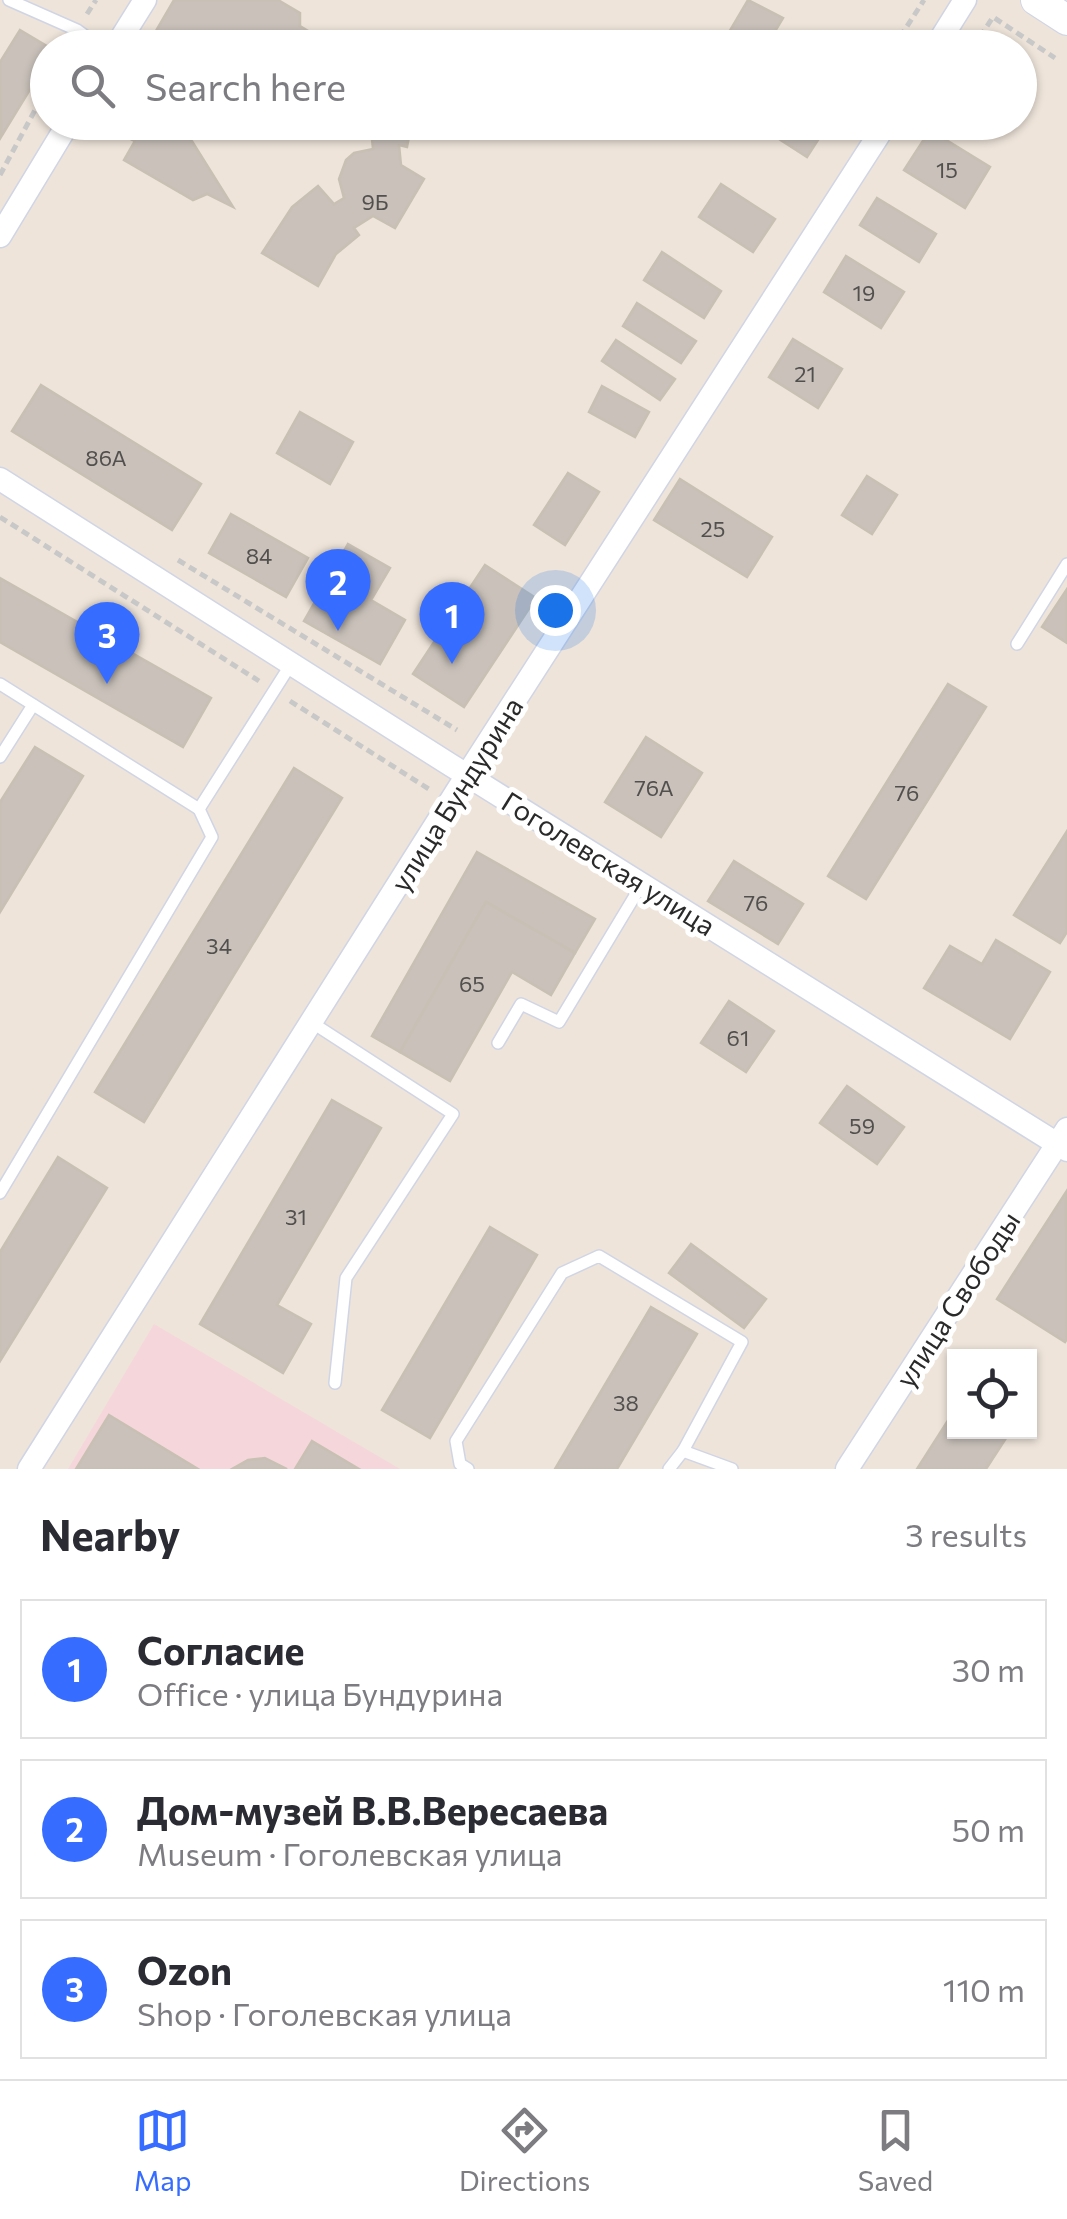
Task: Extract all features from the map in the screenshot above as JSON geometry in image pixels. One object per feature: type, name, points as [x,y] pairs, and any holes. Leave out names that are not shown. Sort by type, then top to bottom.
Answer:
[{"type":"street","points":[[128,30],[145,0]]},
{"type":"street","points":[[947,30],[966,0]]},
{"type":"street","points":[[1036,0],[1067,20]]},
{"type":"street","points":[[0,236],[59,140]]},
{"type":"street","name":"улица Бундурина","points":[[29,1469],[875,140]]},
{"type":"street","name":"Гоголевская улица","points":[[0,479],[467,776],[1064,1141]]},
{"type":"street","name":"улица Свободы","points":[[847,1469],[1064,1141]]},
{"type":"lane","points":[[9,0],[77,30]]},
{"type":"lane","points":[[1017,644],[1067,564]]},
{"type":"lane","points":[[199,810],[292,664]]},
{"type":"lane","points":[[0,684],[199,810],[212,837],[0,1193]]},
{"type":"lane","points":[[0,757],[32,705]]},
{"type":"lane","points":[[498,1043],[522,1004],[559,1022],[642,884]]},
{"type":"lane","points":[[311,1022],[453,1114],[346,1278],[335,1383]]},
{"type":"lane","points":[[468,1469],[460,1464],[456,1441],[562,1273],[599,1256],[742,1342],[683,1451],[669,1469]]},
{"type":"lane","points":[[683,1451],[732,1469]]},
{"type":"path","points":[[905,30],[924,0]]},
{"type":"path","points":[[984,30],[992,17],[1012,30]]},
{"type":"path","points":[[1037,46],[1055,58]]},
{"type":"path","points":[[0,175],[30,119]]},
{"type":"path","points":[[2,520],[450,803]]},
{"type":"path","points":[[170,555],[457,730]]},
{"type":"shaded area","points":[[154,1324],[400,1469],[68,1469]]},
{"type":"building","points":[[174,0],[278,0],[300,13],[300,26],[307,30],[156,30]]},
{"type":"building","points":[[748,0],[783,18],[776,30],[730,30]]},
{"type":"building","points":[[20,30],[30,36],[30,89],[1,137],[0,62]]},
{"type":"building","points":[[191,140],[233,207],[207,194],[193,200],[124,160],[135,141]]},
{"type":"building","points":[[372,140],[408,140],[407,147],[399,145],[401,165],[424,179],[395,228],[373,216],[354,228],[359,235],[336,254],[318,286],[262,253],[292,207],[318,186],[334,204],[344,198],[339,179],[346,160],[354,153],[373,149]]},
{"type":"building","points":[[780,140],[818,140],[807,157]]},
{"type":"building","points":[[924,140],[946,140],[990,167],[965,208],[904,170]]},
{"type":"building","points":[[721,184],[775,219],[753,252],[699,217]]},
{"type":"building","points":[[877,198],[936,234],[919,262],[860,225]]},
{"type":"building","points":[[662,252],[721,291],[704,318],[644,280]]},
{"type":"building","points":[[846,256],[904,292],[881,328],[824,292]]},
{"type":"building","points":[[637,303],[696,341],[681,363],[623,326]]},
{"type":"building","points":[[793,339],[842,369],[818,408],[769,377]]},
{"type":"building","points":[[616,340],[675,379],[660,400],[602,361]]},
{"type":"building","points":[[41,385],[201,484],[172,530],[12,431]]},
{"type":"building","points":[[602,386],[649,412],[635,437],[589,412]]},
{"type":"building","points":[[300,412],[353,442],[330,484],[277,453]]},
{"type":"building","points":[[568,473],[599,492],[565,545],[534,525]]},
{"type":"building","points":[[867,476],[897,495],[872,534],[842,515]]},
{"type":"building","points":[[680,479],[772,537],[747,577],[654,520]]},
{"type":"building","points":[[231,514],[308,558],[286,597],[209,553]]},
{"type":"building","points":[[348,544],[390,568],[371,600],[405,620],[380,664],[304,621]]},
{"type":"building","points":[[485,565],[536,598],[464,707],[413,674]]},
{"type":"building","points":[[0,578],[211,698],[183,747],[0,642]]},
{"type":"building","points":[[1067,589],[1067,643],[1042,627]]},
{"type":"building","points":[[948,684],[986,707],[866,899],[828,876]]},
{"type":"building","points":[[646,737],[702,773],[661,837],[605,802]]},
{"type":"building","points":[[35,747],[83,776],[0,912],[0,802]]},
{"type":"building","points":[[294,768],[342,798],[144,1122],[95,1092]]},
{"type":"building","points":[[1067,831],[1067,932],[1060,943],[1014,915]]},
{"type":"building","points":[[477,852],[595,919],[575,953],[486,902],[400,1052],[372,1036]]},
{"type":"building","points":[[734,861],[803,904],[778,944],[708,901]]},
{"type":"building","points":[[486,902],[575,953],[551,995],[512,972],[450,1081],[400,1052]]},
{"type":"building","points":[[996,940],[1050,972],[1010,1039],[924,988],[950,946],[982,964]]},
{"type":"building","points":[[729,1001],[774,1031],[746,1072],[701,1043]]},
{"type":"building","points":[[847,1086],[904,1127],[877,1164],[820,1123]]},
{"type":"building","points":[[332,1100],[381,1128],[277,1305],[311,1324],[283,1373],[200,1324]]},
{"type":"building","points":[[58,1157],[107,1188],[0,1361],[0,1252]]},
{"type":"building","points":[[1066,1192],[1067,1339],[1065,1342],[997,1299]]},
{"type":"building","points":[[490,1227],[537,1255],[430,1438],[382,1410]]},
{"type":"building","points":[[691,1244],[766,1299],[744,1328],[669,1273]]},
{"type":"building","points":[[651,1307],[697,1334],[617,1469],[555,1469]]},
{"type":"building","points":[[109,1415],[198,1469],[76,1469]]},
{"type":"building","points":[[947,1422],[947,1439],[1005,1439],[986,1469],[917,1469]]},
{"type":"building","points":[[312,1441],[359,1469],[295,1469]]},
{"type":"building","points":[[265,1458],[287,1469],[232,1469],[248,1460]]},
{"type":"place","name":"Дом-музей В.В.Вересаева","points":[[338,631]]},
{"type":"place","name":"Согласие","points":[[452,664]]},
{"type":"place","name":"Ozon","points":[[107,684]]}]
